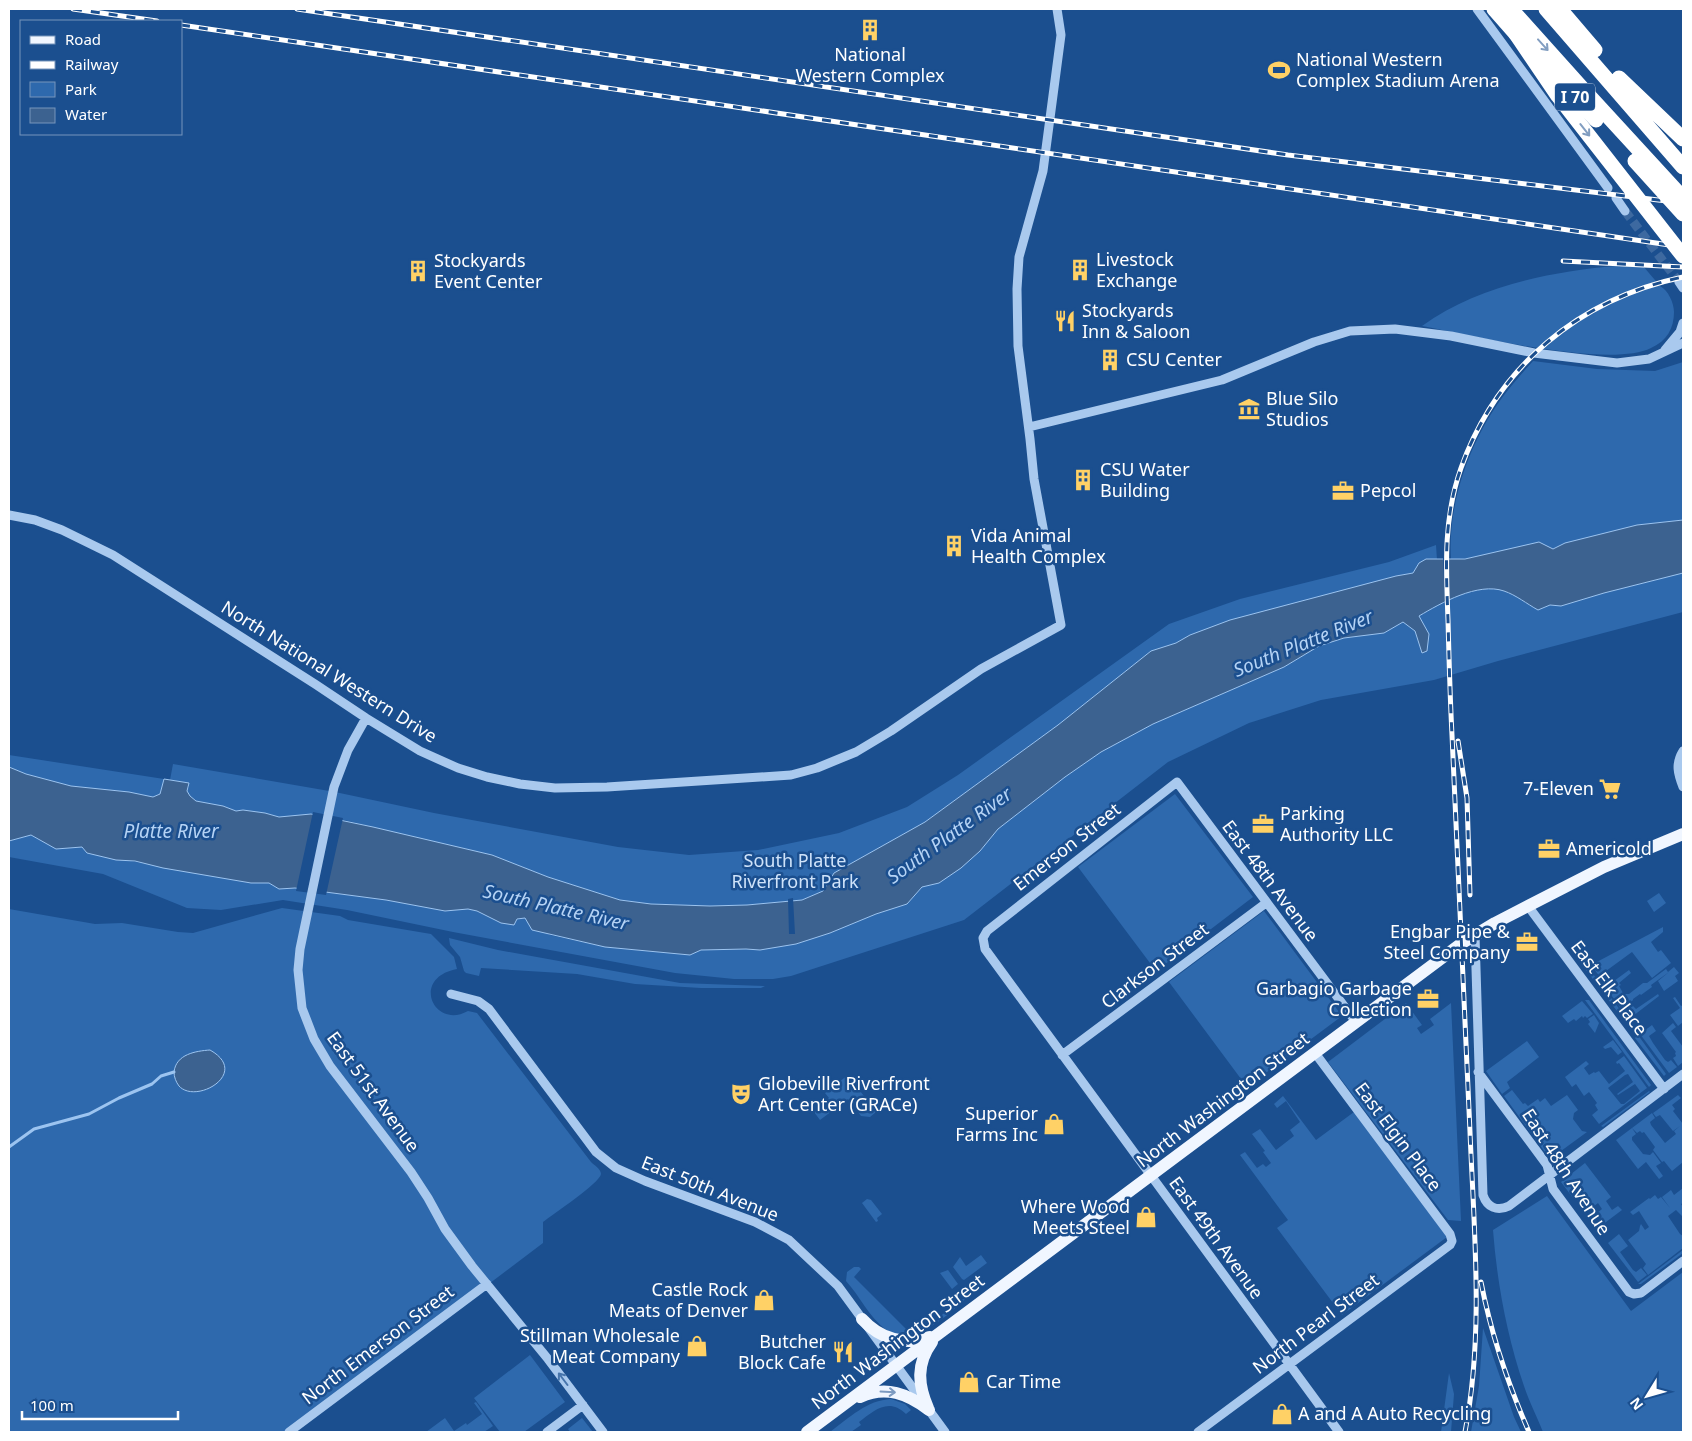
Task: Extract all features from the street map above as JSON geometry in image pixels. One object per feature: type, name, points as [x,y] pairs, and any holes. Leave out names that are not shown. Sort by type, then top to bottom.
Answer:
[{"type":"highway","name":"I 70","points":[[1494,9],[1683,214]]},
{"type":"highway","points":[[1511,9],[1683,198]]},
{"type":"highway","points":[[1546,9],[1683,167]]},
{"type":"highway","name":"I 70","points":[[1560,9],[1683,151]]},
{"type":"highway","points":[[1516,34],[1558,96],[1683,256]]},
{"type":"highway","points":[[1619,78],[1683,139]]},
{"type":"main road","name":"North Washington Street","points":[[806,1432],[1462,943],[1604,867],[1683,834]]},
{"type":"main road","points":[[862,1319],[878,1334],[897,1340],[917,1341],[940,1333]]},
{"type":"main road","points":[[929,1410],[921,1391],[920,1370],[926,1350],[940,1333]]},
{"type":"main road","points":[[845,1404],[870,1393],[893,1392],[910,1397],[929,1410]]},
{"type":"street","points":[[1057,9],[1061,36],[1043,171],[1018,257],[1018,346],[1029,427],[1222,380],[1314,342],[1350,331],[1395,329],[1450,336],[1534,353],[1608,363],[1639,361],[1662,354],[1683,351]]},
{"type":"street","points":[[1477,9],[1608,188]]},
{"type":"street","points":[[1616,198],[1625,211]]},
{"type":"street","points":[[1662,354],[1676,338],[1683,323]]},
{"type":"street","points":[[1662,354],[1683,343]]},
{"type":"street","name":"North National Western Drive","points":[[9,514],[35,520],[62,530],[113,555],[366,718],[420,751],[458,768],[520,784],[555,788],[607,787],[791,775],[817,768],[856,752],[891,731],[981,669],[1061,624],[1034,479],[1029,427]]},
{"type":"street","name":"East 51st Avenue","points":[[366,718],[348,750],[334,787],[305,922],[298,970],[302,1008],[314,1039],[330,1066],[411,1172],[445,1229],[603,1432]]},
{"type":"street","points":[[1683,751],[1677,770],[1683,787]]},
{"type":"street","name":"East 48th Avenue","points":[[1177,782],[1356,1022]]},
{"type":"street","name":"Emerson Street","points":[[982,941],[987,931],[1177,782]]},
{"type":"street","name":"Clarkson Street","points":[[1062,1055],[1266,903]]},
{"type":"street","name":"East Elk Place","points":[[1528,906],[1664,1089]]},
{"type":"street","points":[[1475,936],[1483,1195],[1493,1208],[1504,1208],[1683,1074]]},
{"type":"street","name":"East 49th Avenue","points":[[982,941],[985,949],[1062,1055],[1339,1432]]},
{"type":"street","name":"East 50th Avenue","points":[[451,994],[478,1001],[489,1009],[596,1152],[616,1168],[645,1181],[755,1222],[789,1240],[838,1286],[945,1432]]},
{"type":"street","name":"East Elgin Place","points":[[1315,1052],[1450,1234],[1452,1241]]},
{"type":"street","name":"East 48th Avenue","points":[[1478,1072],[1547,1165],[1554,1189],[1628,1290],[1633,1294],[1641,1293],[1683,1261]]},
{"type":"street","name":"North Pearl Street","points":[[1198,1432],[1450,1245],[1452,1241]]},
{"type":"street","name":"North Emerson Street","points":[[289,1432],[487,1284]]},
{"type":"street","points":[[547,1432],[583,1405]]},
{"type":"green space","points":[[1615,266],[1643,266],[1660,286],[1666,290],[1672,301],[1674,312],[1671,329],[1661,342],[1651,348],[1631,353],[1604,355],[1573,353],[1422,326],[1443,312],[1466,301],[1514,283],[1565,272]]},
{"type":"green space","points":[[1533,361],[1597,369],[1655,371],[1683,362],[1683,520],[1637,525],[1566,543],[1553,549],[1451,560],[1454,508],[1469,457],[1484,426],[1495,409]]},
{"type":"green space","name":"South Platte Riverfront Park","points":[[1436,545],[1437,560],[1426,559],[1413,573],[1396,576],[1190,635],[1176,643],[1151,651],[1058,725],[925,822],[834,873],[823,891],[802,900],[710,906],[651,904],[620,900],[548,877],[492,855],[344,820],[279,817],[265,813],[236,811],[223,806],[196,801],[190,797],[187,791],[189,786],[170,780],[173,764],[335,792],[434,813],[618,847],[689,855],[758,850],[839,833],[907,807],[958,775],[1169,624],[1240,599],[1389,562]]},
{"type":"green space","points":[[1683,573],[1683,612],[1434,680],[1321,700],[1249,723],[1168,762],[964,920],[791,976],[773,979],[734,979],[675,973],[453,932],[347,910],[283,900],[221,910],[187,908],[103,874],[9,857],[9,841],[31,835],[55,846],[68,848],[82,847],[87,853],[251,883],[269,883],[279,889],[295,888],[386,900],[445,911],[468,909],[477,911],[501,923],[525,918],[550,935],[605,947],[690,955],[701,950],[760,950],[796,944],[907,904],[922,887],[939,883],[980,851],[998,829],[1065,777],[1101,752],[1153,724],[1284,667],[1319,646],[1344,638],[1384,633],[1403,622],[1415,631],[1422,653],[1419,616],[1460,595],[1483,589],[1494,589],[1517,597],[1538,610],[1550,605],[1561,606]]},
{"type":"green space","points":[[9,755],[164,779],[160,794],[153,797],[129,792],[71,786],[26,774],[9,767]]},
{"type":"green space","points":[[1175,794],[1253,897],[1156,971],[1078,867]]},
{"type":"green space","points":[[1659,893],[1666,903],[1654,912],[1647,901]]},
{"type":"green space","points":[[282,908],[340,916],[348,920],[431,934],[454,957],[457,969],[443,974],[434,982],[431,991],[432,1000],[437,1008],[445,1014],[456,1015],[468,1011],[477,1013],[591,1162],[599,1169],[601,1174],[599,1178],[585,1191],[543,1222],[543,1243],[293,1432],[9,1432],[9,909],[95,924],[122,923],[193,933]]},
{"type":"green space","points":[[1264,911],[1342,1016],[1247,1087],[1169,982]]},
{"type":"green space","points":[[1663,927],[1663,932],[1651,942],[1658,952],[1661,950],[1671,963],[1652,978],[1632,952],[1606,971],[1603,981],[1591,965]]},
{"type":"green space","points":[[449,938],[498,950],[680,983],[765,986],[761,988],[701,988],[635,984],[577,974],[481,968],[479,976],[464,971],[460,957],[450,945]]},
{"type":"green space","points":[[1587,966],[1627,1019],[1623,1019],[1586,970]]},
{"type":"green space","points":[[1674,967],[1679,973],[1675,976],[1678,981],[1664,991],[1658,981],[1669,972],[1651,985],[1652,987],[1633,999],[1631,1002],[1633,1005],[1623,1012],[1615,1001],[1624,994],[1629,994],[1643,983],[1647,983],[1666,969],[1668,972]]},
{"type":"green space","points":[[1629,970],[1631,973],[1619,983],[1623,993],[1615,1000],[1603,985],[1607,972],[1614,981]]},
{"type":"green space","points":[[1658,994],[1659,996],[1629,1019],[1624,1013],[1633,1006],[1636,1009]]},
{"type":"green space","points":[[1675,997],[1681,1006],[1683,1005],[1683,1022],[1678,1026],[1670,1015],[1680,1008],[1673,998]]},
{"type":"green space","points":[[1585,1000],[1589,1000],[1651,1085],[1649,1087]]},
{"type":"green space","points":[[1582,1001],[1593,1014],[1587,1018],[1582,1016],[1576,1021],[1574,1019],[1568,1023],[1562,1016]]},
{"type":"green space","points":[[1406,1003],[1422,1025],[1417,1028],[1421,1034],[1434,1025],[1430,1019],[1451,1003],[1461,1221],[1448,1220],[1328,1062]]},
{"type":"green space","points":[[1594,1015],[1599,1023],[1595,1033],[1588,1024],[1590,1022],[1588,1019]]},
{"type":"green space","points":[[1673,1023],[1676,1027],[1671,1031],[1683,1047],[1683,1062],[1678,1066],[1673,1058],[1676,1056],[1676,1052],[1662,1033]]},
{"type":"green space","points":[[1652,1025],[1656,1031],[1649,1036],[1653,1043],[1665,1060],[1668,1062],[1671,1060],[1677,1067],[1669,1073],[1640,1034]]},
{"type":"green space","points":[[1638,1035],[1666,1074],[1664,1076],[1635,1038]]},
{"type":"green space","points":[[1613,1040],[1622,1052],[1618,1055],[1611,1047],[1605,1049],[1603,1047]]},
{"type":"green space","points":[[1527,1041],[1539,1057],[1507,1082],[1510,1088],[1502,1094],[1486,1071]]},
{"type":"green space","points":[[1624,1056],[1647,1088],[1599,1124],[1592,1115],[1598,1110],[1595,1105],[1597,1103],[1589,1092],[1584,1096],[1576,1084],[1572,1087],[1565,1077],[1586,1061],[1589,1064],[1584,1068],[1589,1075],[1599,1071],[1609,1084],[1625,1071],[1616,1062]],"holes":[[[1628,1074],[1633,1082],[1617,1094],[1635,1084],[1640,1091],[1624,1104],[1621,1104],[1608,1088]]]},
{"type":"green space","points":[[848,1075],[876,1112],[870,1117],[861,1116],[848,1099],[820,1120],[814,1112],[818,1109],[817,1107],[829,1098],[825,1093]]},
{"type":"green space","points":[[1512,1090],[1523,1104],[1525,1103],[1528,1106],[1538,1099],[1540,1102],[1545,1098],[1551,1106],[1567,1095],[1578,1110],[1574,1113],[1573,1119],[1582,1131],[1587,1132],[1550,1159],[1504,1096]]},
{"type":"green space","points":[[1649,1091],[1603,1127],[1601,1126]]},
{"type":"green space","points":[[1678,1095],[1681,1098],[1672,1105],[1675,1109],[1673,1111],[1683,1124],[1683,1162],[1672,1171],[1653,1150],[1655,1147],[1644,1132],[1640,1131],[1637,1133],[1632,1128],[1652,1113],[1655,1118],[1650,1122],[1651,1125],[1665,1143],[1676,1134],[1674,1131],[1680,1126],[1673,1131],[1660,1115],[1656,1117],[1653,1113]]},
{"type":"green space","points":[[1283,1096],[1316,1140],[1354,1112],[1447,1237],[1342,1315],[1277,1228],[1288,1220],[1240,1155],[1245,1152],[1257,1168],[1263,1164],[1266,1167],[1271,1163],[1263,1152],[1265,1151],[1252,1134],[1260,1129],[1276,1150],[1294,1136],[1290,1130],[1300,1122],[1286,1101],[1277,1108],[1274,1104]]},
{"type":"green space","points":[[1632,1128],[1636,1134],[1632,1137],[1632,1140],[1643,1154],[1650,1155],[1653,1152],[1661,1163],[1656,1166],[1663,1176],[1659,1179],[1646,1162],[1638,1169],[1616,1140]]},
{"type":"green space","points":[[1585,1163],[1611,1197],[1606,1201],[1612,1210],[1618,1206],[1622,1210],[1598,1228],[1591,1218],[1602,1209],[1598,1203],[1588,1211],[1581,1202],[1573,1198],[1561,1182]]},
{"type":"green space","points":[[1683,1188],[1683,1203],[1681,1204],[1683,1207],[1683,1217],[1676,1210],[1668,1216],[1683,1236],[1683,1248],[1648,1275],[1643,1268],[1646,1264],[1628,1240],[1639,1231],[1641,1224],[1645,1230],[1649,1227],[1639,1211],[1633,1215],[1630,1212],[1655,1195],[1658,1199],[1661,1197],[1670,1208],[1662,1197],[1671,1190],[1674,1195]]},
{"type":"green space","points":[[1547,1196],[1631,1311],[1683,1272],[1683,1432],[1543,1432],[1526,1392],[1508,1329],[1497,1270],[1493,1230]]},
{"type":"green space","points":[[867,1199],[871,1200],[882,1214],[877,1218],[878,1221],[876,1222],[862,1203]]},
{"type":"green space","points":[[1619,1234],[1628,1246],[1620,1252],[1633,1270],[1636,1272],[1641,1268],[1647,1275],[1638,1282],[1608,1243]]},
{"type":"green space","points":[[1683,1250],[1683,1253],[1641,1284],[1638,1284]]},
{"type":"green space","points":[[981,1255],[987,1263],[964,1280],[962,1279],[953,1267],[960,1257],[966,1266]]},
{"type":"green space","points":[[854,1267],[861,1269],[854,1277],[908,1331],[915,1326],[920,1329],[934,1321],[981,1285],[981,1287],[925,1330],[915,1334],[895,1334],[885,1329],[874,1319],[846,1281],[847,1272]]},
{"type":"green space","points":[[948,1270],[958,1284],[952,1289],[940,1273]]},
{"type":"green space","points":[[1483,1328],[1521,1432],[1471,1432],[1479,1386]]},
{"type":"green space","points":[[530,1355],[565,1402],[524,1432],[500,1432],[474,1398]]},
{"type":"green space","points":[[1449,1373],[1454,1394],[1451,1432],[1441,1432]]},
{"type":"green space","points":[[891,1399],[905,1404],[911,1410],[906,1414],[899,1409],[887,1406],[870,1414],[859,1422],[861,1425],[851,1432],[830,1432],[866,1406]]},
{"type":"green space","points":[[476,1402],[493,1426],[484,1432],[426,1432],[445,1418],[454,1431],[466,1423],[467,1425],[482,1414],[474,1403]]},
{"type":"green space","points":[[582,1418],[593,1432],[570,1432],[568,1429]]},
{"type":"water","name":"Platte River","points":[[1683,520],[1683,573],[1561,606],[1550,605],[1538,610],[1517,597],[1494,589],[1483,589],[1460,595],[1419,616],[1429,634],[1427,651],[1422,653],[1415,631],[1403,622],[1384,633],[1344,638],[1319,646],[1284,667],[1153,724],[1101,752],[1065,777],[998,829],[980,851],[961,868],[939,883],[922,887],[907,904],[796,944],[760,950],[701,950],[690,955],[605,947],[532,930],[525,918],[517,919],[514,925],[501,923],[477,911],[468,909],[445,911],[386,900],[295,888],[279,889],[269,883],[251,883],[163,868],[135,861],[116,860],[87,853],[82,847],[56,849],[31,835],[9,841],[9,767],[26,774],[71,786],[129,792],[153,797],[160,794],[164,779],[189,783],[187,791],[196,801],[223,806],[236,811],[265,813],[279,817],[311,814],[373,827],[492,855],[548,877],[620,900],[651,904],[710,906],[802,900],[823,891],[834,873],[925,822],[1058,725],[1151,651],[1176,643],[1190,635],[1230,620],[1413,573],[1419,563],[1426,559],[1465,559],[1539,542],[1553,549],[1565,543],[1637,525]]},
{"type":"water","points":[[210,1050],[221,1059],[225,1068],[223,1077],[216,1084],[197,1092],[187,1091],[179,1086],[174,1072],[178,1061],[193,1053]]},
{"type":"pier","points":[[1443,557],[1448,557],[1449,603],[1445,605]]},
{"type":"pier","points":[[313,812],[343,818],[326,895],[296,891]]},
{"type":"pier","points":[[793,898],[795,934],[789,934],[788,899]]},
{"type":"waterway","points":[[9,1147],[34,1129],[89,1114],[119,1098],[152,1084],[161,1076],[174,1072]]},
{"type":"tunnel","points":[[1625,211],[1679,282]]},
{"type":"railway","points":[[73,9],[150,20]]},
{"type":"railway","points":[[297,9],[1288,155],[1683,203]]},
{"type":"railway","points":[[182,25],[1683,247]]},
{"type":"railway","points":[[1563,261],[1683,267]]},
{"type":"railway","points":[[1465,1432],[1471,1395],[1474,1357],[1476,1282],[1446,562],[1451,506],[1461,468],[1477,432],[1496,399],[1520,369],[1546,343],[1577,320],[1610,302],[1645,287],[1683,277]]},
{"type":"railway","points":[[1458,741],[1467,798],[1470,895]]},
{"type":"railway","points":[[1481,1282],[1501,1359],[1529,1432]]},
{"type":"place","name":"National Western Complex","points":[[870,30]]},
{"type":"place","name":"National Western Complex Stadium Arena","points":[[1279,70]]},
{"type":"place","name":"Livestock Exchange","points":[[1080,270]]},
{"type":"place","name":"Stockyards Event Center","points":[[418,271]]},
{"type":"place","name":"Stockyards Inn & Saloon","points":[[1065,321]]},
{"type":"place","name":"CSU Center","points":[[1110,360]]},
{"type":"place","name":"Blue Silo Studios","points":[[1249,409]]},
{"type":"place","name":"CSU Water Building","points":[[1083,480]]},
{"type":"place","name":"Pepcol","points":[[1343,491]]},
{"type":"place","name":"Vida Animal Health Complex","points":[[954,546]]},
{"type":"place","name":"7-Eleven","points":[[1610,789]]},
{"type":"place","name":"Parking Authority LLC","points":[[1263,824]]},
{"type":"place","name":"Americold","points":[[1549,849]]},
{"type":"place","name":"Engbar Pipe & Steel Company","points":[[1527,942]]},
{"type":"place","name":"Garbagio Garbage Collection","points":[[1428,999]]},
{"type":"place","name":"Globeville Riverfront Art Center (GRACe)","points":[[741,1094]]},
{"type":"place","name":"Superior Farms Inc","points":[[1054,1124]]},
{"type":"place","name":"Where Wood Meets Steel","points":[[1146,1217]]},
{"type":"place","name":"Castle Rock Meats of Denver","points":[[764,1300]]},
{"type":"place","name":"Stillman Wholesale Meat Company","points":[[697,1346]]},
{"type":"place","name":"Butcher Block Cafe","points":[[843,1352]]},
{"type":"place","name":"Car Time","points":[[969,1382]]},
{"type":"place","name":"A and A Auto Recycling","points":[[1282,1414]]},
{"type":"water label","name":"South Platte River","points":[[1303,643]]},
{"type":"water label","name":"South Platte River","points":[[949,835]]},
{"type":"water label","name":"South Platte River","points":[[556,907]]}]
